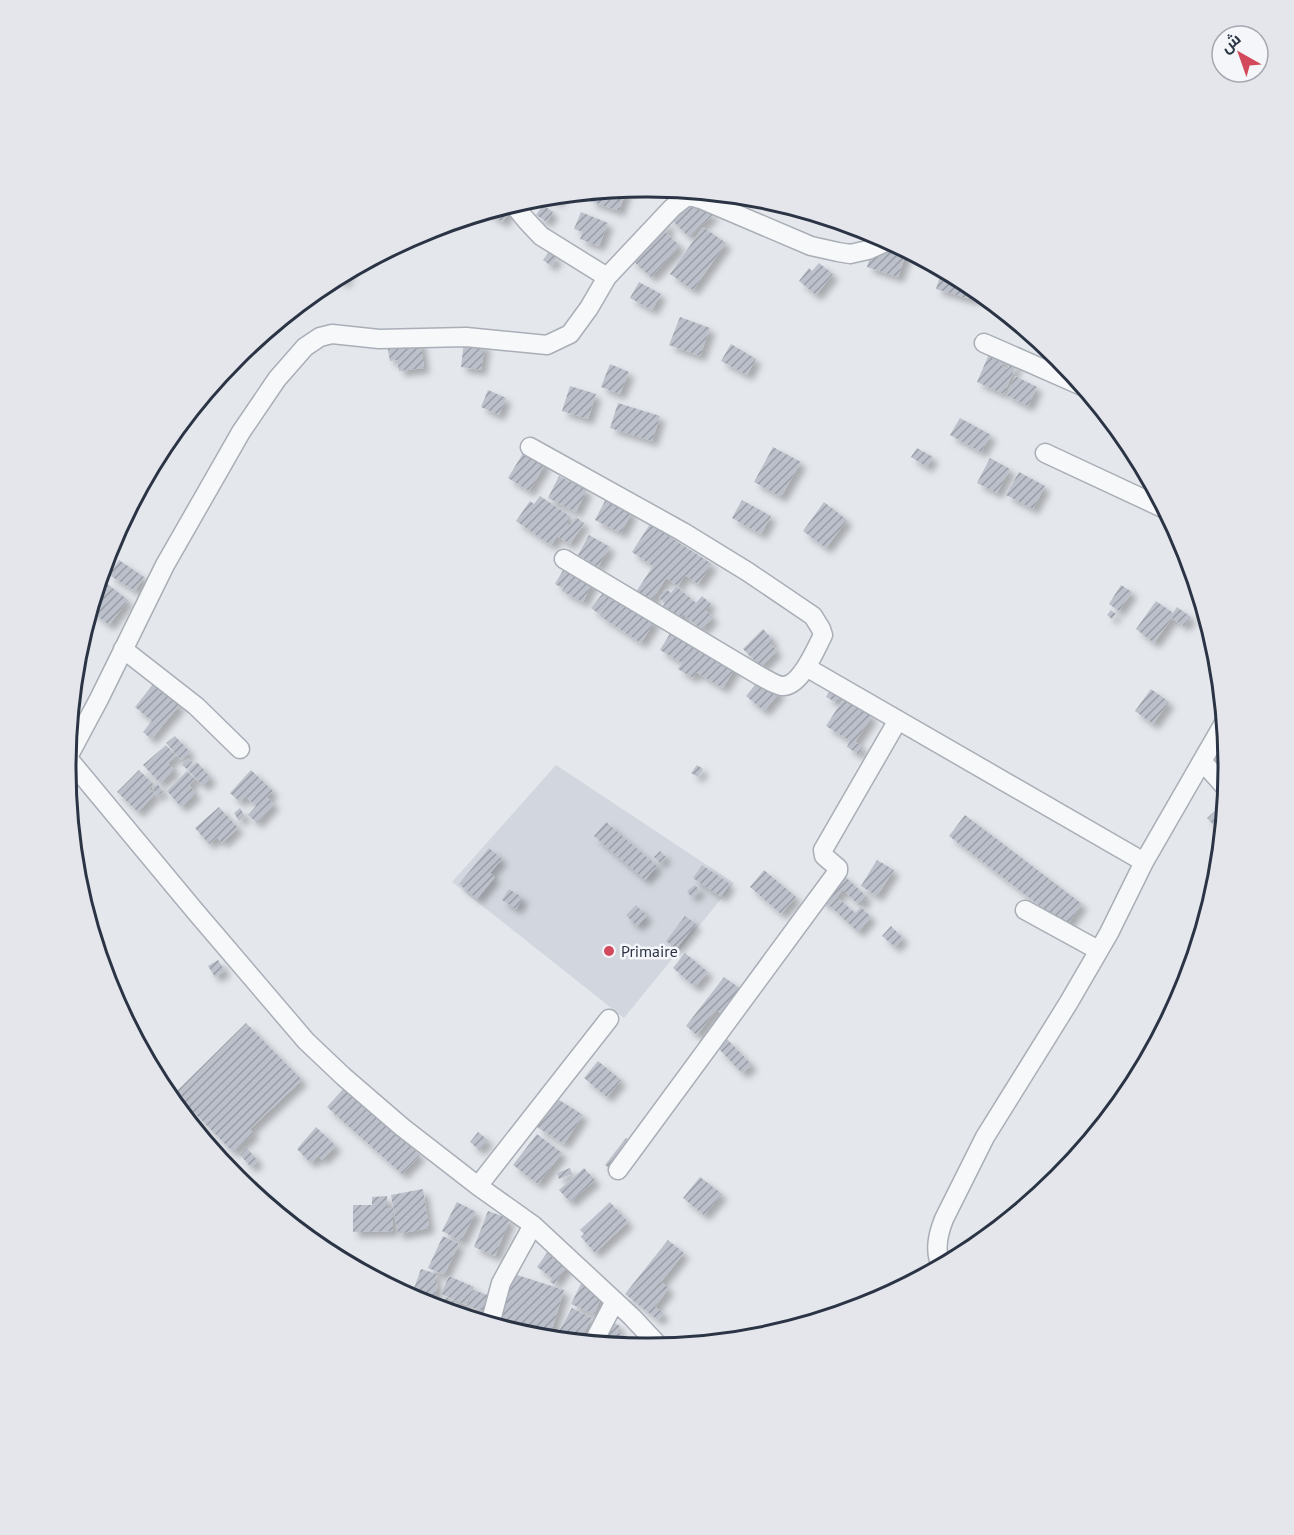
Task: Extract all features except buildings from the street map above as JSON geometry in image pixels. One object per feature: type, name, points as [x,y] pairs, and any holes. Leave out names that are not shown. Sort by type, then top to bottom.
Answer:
[{"type":"street","points":[[78,738],[165,565],[241,432],[277,379],[305,347],[320,337],[332,334],[380,339],[466,337],[547,345],[570,334],[607,277],[672,207],[685,198]]},
{"type":"street","points":[[703,200],[811,246],[850,254],[877,246]]},
{"type":"street","points":[[520,212],[541,236],[607,277]]},
{"type":"street","points":[[984,343],[1063,378]]},
{"type":"street","points":[[530,447],[748,572],[813,616],[823,635],[806,667],[793,683],[781,686],[760,676],[564,559]]},
{"type":"street","points":[[1045,453],[1153,503]]},
{"type":"street","points":[[123,649],[196,706],[240,749]]},
{"type":"street","points":[[806,667],[1144,862]]},
{"type":"street","points":[[618,1170],[838,872],[838,868],[824,856],[823,850],[898,720]]},
{"type":"street","points":[[938,1258],[938,1233],[969,1167],[1109,933],[1144,862],[1216,736]]},
{"type":"street","points":[[1202,761],[1217,778]]},
{"type":"street","points":[[77,781],[195,911],[306,1041],[402,1126],[478,1186],[533,1225],[651,1338]]},
{"type":"street","points":[[1025,910],[1098,950]]},
{"type":"street","points":[[478,1186],[609,1019]]},
{"type":"street","points":[[492,1317],[501,1282],[533,1225]]},
{"type":"street","points":[[597,1336],[615,1301]]},
{"type":"shaded area","name":"Primaire","points":[[556,765],[734,883],[624,1018],[452,882]]},
{"type":"place","name":"Primaire","points":[[609,951]]}]
